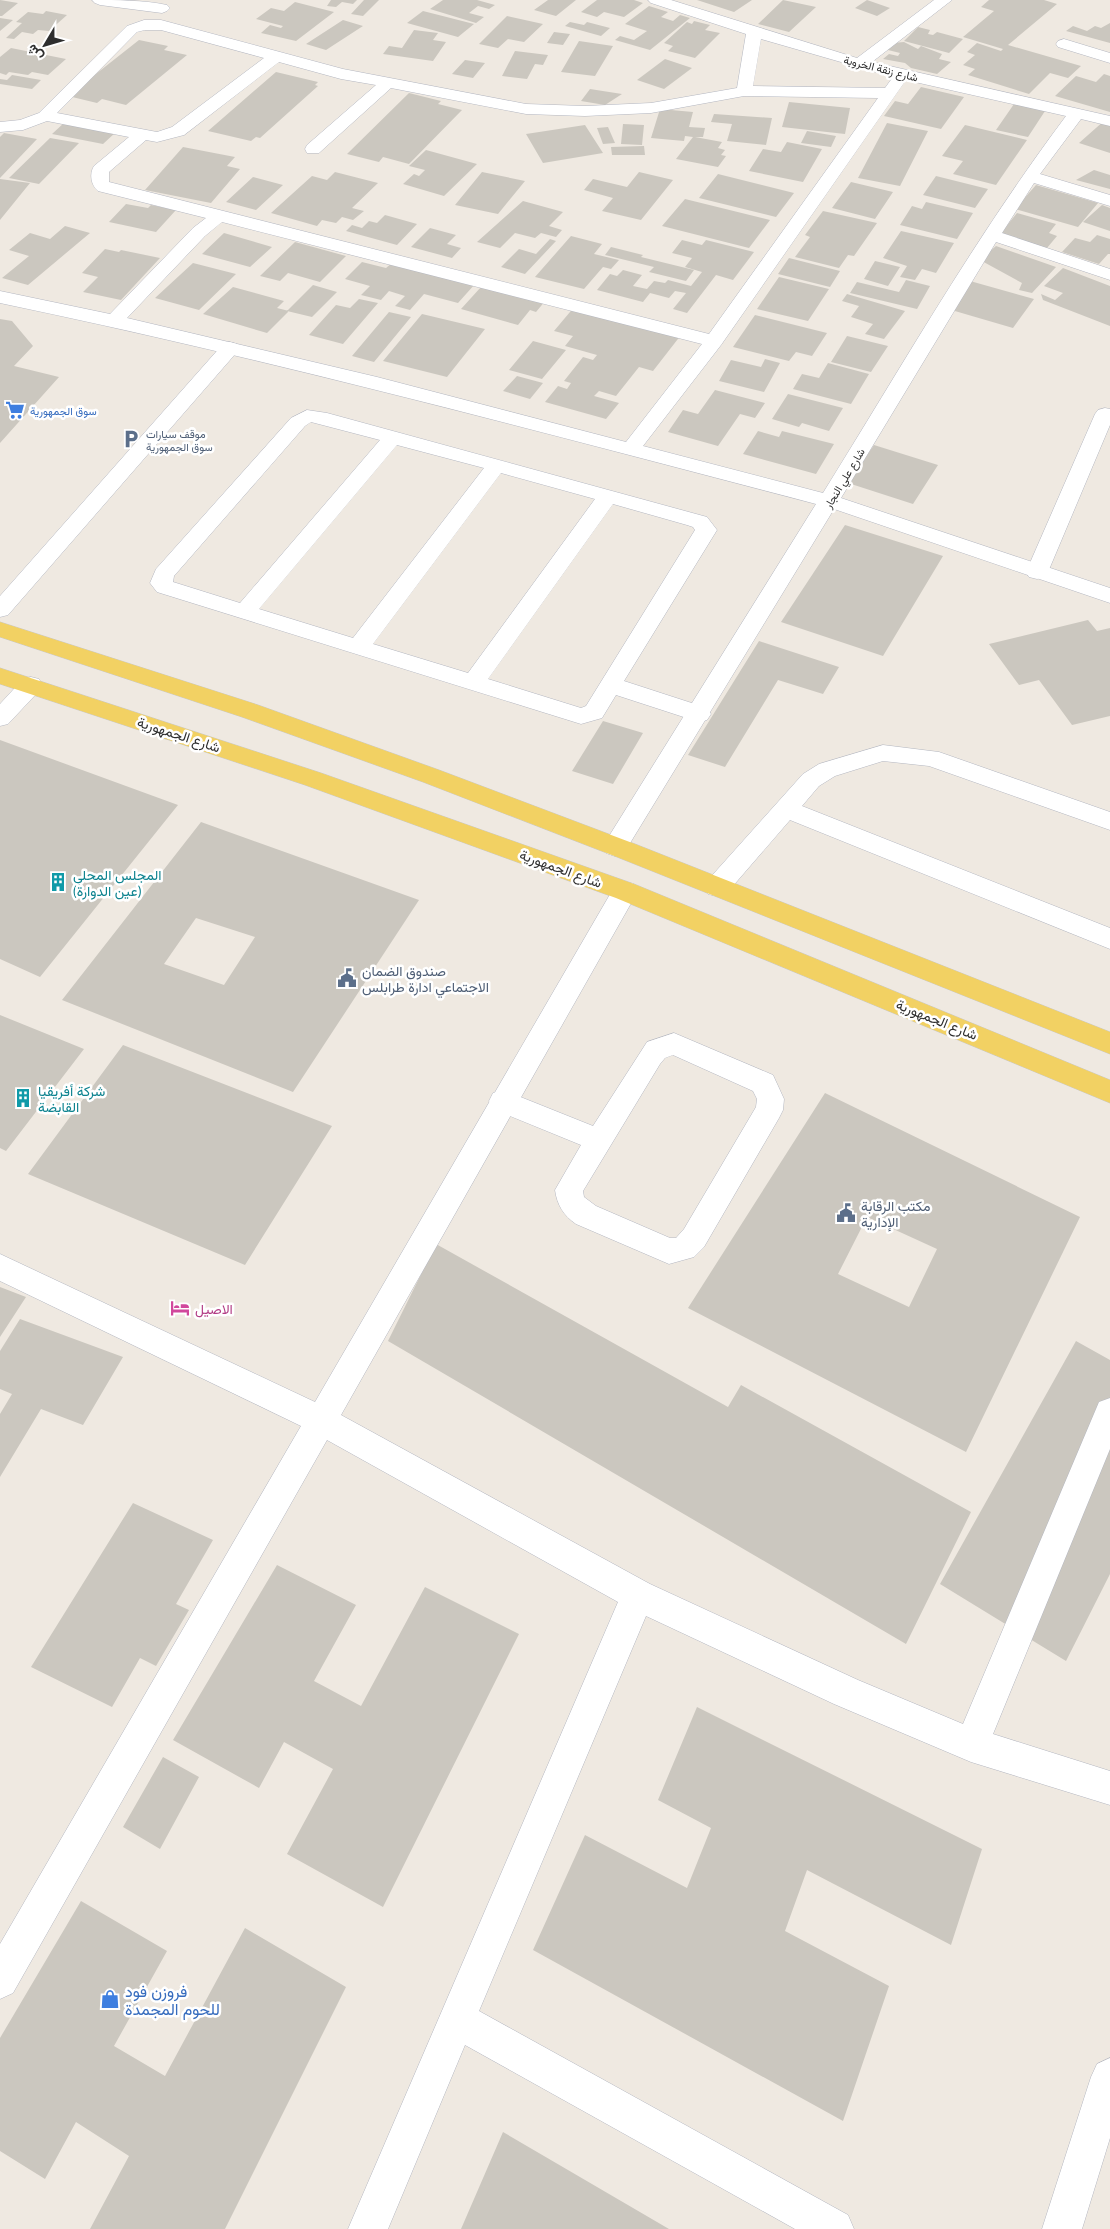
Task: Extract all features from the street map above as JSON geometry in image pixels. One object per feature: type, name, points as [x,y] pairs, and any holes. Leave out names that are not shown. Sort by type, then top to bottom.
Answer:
[{"type":"main road","points":[[0,629],[334,740],[615,847],[1110,1043]]},
{"type":"main road","name":"شارع الجمهورية","points":[[0,676],[31,684],[304,776],[625,890],[1110,1092]]},
{"type":"street","points":[[100,0],[167,4]]},
{"type":"street","name":"شارع زنقة الخروبة","points":[[656,0],[754,32],[903,75],[1110,121]]},
{"type":"street","points":[[860,63],[944,0]]},
{"type":"street","points":[[144,25],[167,4]]},
{"type":"street","points":[[0,127],[24,125],[45,116],[132,29],[144,25],[161,25],[340,74],[526,109],[585,112],[651,108],[744,91],[890,93]]},
{"type":"street","points":[[744,91],[754,32]]},
{"type":"street","points":[[1064,44],[1110,58]]},
{"type":"street","points":[[45,116],[157,137],[178,130],[277,56]]},
{"type":"street","points":[[631,448],[714,341],[903,75]]},
{"type":"street","points":[[313,149],[388,83]]},
{"type":"street","name":"شارع علي النجار","points":[[615,847],[699,714],[992,235],[1030,176],[1077,113]]},
{"type":"street","points":[[143,134],[100,170],[100,184],[104,187],[714,341]]},
{"type":"street","points":[[1030,176],[1110,201]]},
{"type":"street","points":[[114,321],[199,232],[220,215]]},
{"type":"street","points":[[992,235],[1110,275]]},
{"type":"street","points":[[0,297],[114,321],[377,383],[830,501],[1110,596]]},
{"type":"street","points":[[0,610],[230,348]]},
{"type":"street","points":[[1037,572],[1105,414]]},
{"type":"street","points":[[314,416],[496,466],[700,522],[706,530],[594,712],[581,716],[170,589],[161,583],[161,579],[302,419],[314,416]]},
{"type":"street","points":[[244,612],[393,437]]},
{"type":"street","points":[[358,647],[496,466]]},
{"type":"street","points":[[473,683],[608,496]]},
{"type":"street","points":[[0,718],[31,684]]},
{"type":"street","points":[[611,685],[699,714]]},
{"type":"street","points":[[717,887],[811,780],[826,770],[883,753],[931,758],[1110,821]]},
{"type":"street","points":[[786,809],[1110,939]]},
{"type":"street","points":[[0,1980],[625,890]]},
{"type":"street","points":[[674,1044],[683,1047],[763,1082],[769,1091],[772,1101],[694,1238],[688,1246],[680,1251],[658,1248],[586,1215],[570,1200],[569,1190],[573,1180],[598,1140],[651,1056],[656,1050],[664,1046],[674,1044]]},
{"type":"street","points":[[503,1101],[598,1140]]},
{"type":"street","points":[[0,1267],[320,1420],[638,1595],[846,1692],[971,1744],[1110,1788]]},
{"type":"street","points":[[971,1744],[1110,1412]]},
{"type":"street","points":[[368,2229],[638,1595]]},
{"type":"street","points":[[458,2020],[834,2229]]},
{"type":"street","points":[[1062,2229],[1110,2077]]},
{"type":"building","points":[[0,0],[18,3],[0,16]]},
{"type":"building","points":[[331,0],[357,0],[353,4],[342,2],[336,7],[327,6]]},
{"type":"building","points":[[364,0],[379,0],[363,16],[351,14]]},
{"type":"building","points":[[443,0],[477,0],[495,5],[489,9],[478,6],[469,13],[484,17],[476,23],[430,9]]},
{"type":"building","points":[[548,0],[576,0],[556,16],[534,10]]},
{"type":"building","points":[[597,0],[634,0],[643,3],[624,17],[604,12],[597,17],[581,12]]},
{"type":"building","points":[[697,0],[752,0],[734,12]]},
{"type":"building","points":[[783,0],[816,7],[789,32],[758,24]]},
{"type":"building","points":[[867,0],[890,8],[877,16],[855,8]]},
{"type":"building","points":[[989,0],[1044,0],[1057,4],[1008,45],[1081,66],[1068,78],[1050,73],[1029,94],[968,75],[975,69],[963,65],[975,55],[967,52],[977,43],[1001,51],[1003,49],[963,37],[994,11],[981,7]]},
{"type":"building","points":[[295,2],[334,12],[296,41],[261,33],[270,25],[281,28],[283,26],[256,19],[271,8],[284,11]]},
{"type":"building","points":[[649,6],[668,12],[661,17],[673,21],[680,15],[690,18],[650,50],[615,40],[620,36],[634,40],[647,31],[625,24]]},
{"type":"building","points":[[46,11],[67,15],[49,31],[38,30],[33,34],[22,32],[14,39],[6,38],[22,23],[16,22],[28,12],[43,14]]},
{"type":"building","points":[[423,11],[474,24],[458,37],[407,23]]},
{"type":"building","points":[[507,16],[543,24],[524,42],[508,39],[498,48],[479,44]]},
{"type":"building","points":[[0,18],[13,20],[0,31]]},
{"type":"building","points":[[343,20],[363,26],[326,50],[306,44]]},
{"type":"building","points":[[694,21],[710,25],[705,30],[720,33],[695,58],[668,51],[673,46],[664,43],[687,22],[692,24]]},
{"type":"building","points":[[570,22],[584,25],[587,22],[610,28],[601,36],[565,26]]},
{"type":"building","points":[[1110,23],[1110,43],[1066,31],[1073,26],[1087,31],[1095,26],[1101,28]]},
{"type":"building","points":[[918,27],[930,30],[928,34],[933,35],[937,32],[963,39],[949,53],[904,41]]},
{"type":"building","points":[[414,30],[438,33],[433,40],[446,42],[433,61],[383,54],[389,46],[402,48]]},
{"type":"building","points":[[554,32],[570,34],[563,45],[547,43]]},
{"type":"building","points":[[139,40],[168,46],[164,50],[187,55],[126,105],[102,99],[97,103],[68,96]]},
{"type":"building","points":[[579,41],[613,46],[595,76],[561,72]]},
{"type":"building","points":[[904,42],[918,49],[921,46],[942,54],[939,59],[951,62],[937,74],[911,68],[905,63],[883,59],[889,54],[898,56],[900,53],[884,49],[893,43]]},
{"type":"building","points":[[11,48],[66,59],[48,75],[32,72],[28,75],[9,72],[6,75],[0,73],[0,57]]},
{"type":"building","points":[[515,51],[548,55],[543,65],[535,64],[527,79],[502,76]]},
{"type":"building","points":[[665,59],[692,68],[664,89],[637,80]]},
{"type":"building","points":[[465,60],[485,63],[473,78],[452,74]]},
{"type":"building","points":[[276,72],[318,82],[315,85],[318,86],[260,138],[256,137],[251,141],[208,131]]},
{"type":"building","points":[[1104,74],[1110,76],[1110,112],[1055,96],[1076,76],[1096,82]]},
{"type":"building","points":[[12,75],[41,80],[32,89],[0,84],[0,79],[7,80]]},
{"type":"building","points":[[921,87],[964,97],[941,129],[884,116],[895,101],[908,104]]},
{"type":"building","points":[[590,89],[622,94],[605,105],[581,101]]},
{"type":"building","points":[[409,93],[441,101],[438,104],[462,110],[409,164],[383,157],[379,162],[347,154]]},
{"type":"building","points":[[789,102],[850,108],[845,134],[782,127]]},
{"type":"building","points":[[1014,104],[1045,111],[1028,137],[996,130]]},
{"type":"building","points":[[660,109],[693,112],[689,127],[705,128],[703,137],[695,137],[722,142],[718,148],[725,150],[721,155],[726,156],[718,167],[676,159],[693,137],[685,136],[684,141],[651,138]]},
{"type":"building","points":[[714,114],[772,118],[766,145],[727,141],[732,124],[711,122]]},
{"type":"building","points":[[1105,120],[1110,122],[1110,153],[1079,143]]},
{"type":"building","points":[[65,122],[116,132],[103,144],[52,134]]},
{"type":"building","points":[[887,123],[928,131],[900,186],[858,178]]},
{"type":"building","points":[[623,124],[644,125],[642,145],[621,144]]},
{"type":"building","points":[[585,125],[603,153],[543,163],[526,134]]},
{"type":"building","points":[[965,125],[1027,140],[996,185],[953,174],[963,161],[942,156]]},
{"type":"building","points":[[608,127],[615,143],[603,144],[597,128]]},
{"type":"building","points":[[807,131],[836,136],[831,147],[801,143]]},
{"type":"building","points":[[4,133],[37,139],[0,178],[0,137]]},
{"type":"building","points":[[50,138],[79,143],[39,184],[9,178]]},
{"type":"building","points":[[787,142],[822,149],[803,182],[749,171],[763,149],[781,152]]},
{"type":"building","points":[[644,146],[645,155],[612,155],[611,147]]},
{"type":"building","points":[[183,147],[235,157],[227,166],[240,169],[211,203],[145,190]]},
{"type":"building","points":[[426,150],[477,164],[444,196],[403,184],[414,174],[419,176],[425,170],[409,166]]},
{"type":"building","points":[[1094,170],[1110,175],[1110,189],[1076,180]]},
{"type":"building","points":[[335,172],[378,183],[352,208],[364,211],[353,220],[342,217],[336,223],[322,220],[317,226],[271,213],[312,176],[327,180]]},
{"type":"building","points":[[482,172],[525,181],[498,214],[455,205]]},
{"type":"building","points":[[639,172],[673,180],[641,220],[602,211],[613,198],[584,190],[593,179],[627,187]]},
{"type":"building","points":[[718,174],[794,193],[776,217],[699,198]]},
{"type":"building","points":[[936,176],[988,189],[975,208],[923,195]]},
{"type":"building","points":[[253,177],[283,185],[256,210],[226,202]]},
{"type":"building","points":[[0,179],[30,183],[0,220]]},
{"type":"building","points":[[851,182],[893,192],[875,219],[832,208]]},
{"type":"building","points":[[1036,185],[1098,203],[1078,227],[1015,209]]},
{"type":"building","points":[[685,199],[770,220],[749,248],[662,226]]},
{"type":"building","points":[[523,201],[563,212],[549,226],[562,230],[556,237],[541,233],[535,238],[515,233],[500,248],[477,242]]},
{"type":"building","points":[[926,202],[973,213],[957,239],[900,225],[912,206],[922,209]]},
{"type":"building","points":[[126,204],[148,208],[151,205],[176,210],[156,232],[109,222]]},
{"type":"building","points":[[1102,205],[1110,208],[1110,231],[1083,222]]},
{"type":"building","points":[[823,211],[877,223],[854,256],[848,255],[839,268],[795,257],[810,237],[805,235]]},
{"type":"building","points":[[1017,213],[1056,224],[1049,233],[1057,236],[1047,248],[1000,234]]},
{"type":"building","points":[[385,215],[417,224],[397,245],[346,231],[352,225],[362,228],[369,221],[377,223]]},
{"type":"building","points":[[65,226],[90,233],[28,285],[2,278],[29,256],[9,250],[30,233],[50,239]]},
{"type":"building","points":[[430,228],[456,235],[447,244],[461,248],[452,258],[411,247]]},
{"type":"building","points":[[901,231],[954,243],[936,273],[922,269],[915,280],[900,277],[907,266],[883,258]]},
{"type":"building","points":[[224,233],[272,247],[250,267],[202,254]]},
{"type":"building","points":[[1097,235],[1110,239],[1110,254],[1099,264],[1062,252],[1075,238],[1090,242]]},
{"type":"building","points":[[571,236],[602,244],[594,254],[619,260],[611,269],[603,267],[584,289],[535,277]]},
{"type":"building","points":[[550,239],[556,241],[525,274],[501,267],[519,249],[536,254]]},
{"type":"building","points":[[682,240],[702,245],[706,240],[754,252],[733,280],[716,275],[687,313],[673,309],[686,293],[675,291],[669,298],[650,293],[643,302],[597,290],[610,274],[617,276],[623,270],[642,275],[633,286],[647,289],[654,281],[665,283],[668,280],[691,286],[702,272],[685,267],[692,258],[672,253]]},
{"type":"building","points":[[295,242],[346,256],[320,282],[288,273],[280,281],[260,276]]},
{"type":"building","points":[[996,246],[1056,267],[1032,293],[1019,290],[1022,283],[980,260]]},
{"type":"building","points":[[611,247],[643,255],[641,257],[694,270],[686,281],[649,272],[654,267],[605,255]]},
{"type":"building","points":[[105,249],[119,252],[121,250],[160,258],[121,300],[83,292],[98,277],[82,273]]},
{"type":"building","points":[[789,258],[840,271],[830,287],[778,274]]},
{"type":"building","points":[[875,261],[900,267],[888,286],[864,279]]},
{"type":"building","points":[[362,262],[386,268],[393,262],[475,284],[458,303],[424,294],[410,310],[395,306],[405,296],[389,291],[381,300],[361,295],[370,286],[345,279]]},
{"type":"building","points":[[193,263],[236,274],[199,310],[155,298]]},
{"type":"building","points":[[1063,268],[1110,286],[1110,326],[1043,300],[1041,294],[1055,300],[1063,293],[1044,286]]},
{"type":"building","points":[[779,277],[829,289],[808,321],[757,309]]},
{"type":"building","points":[[906,280],[930,286],[917,309],[850,293],[857,282],[899,292]]},
{"type":"building","points":[[970,281],[1034,299],[1013,328],[948,309]]},
{"type":"building","points":[[313,285],[337,292],[312,317],[287,311]]},
{"type":"building","points":[[233,287],[284,301],[277,308],[289,311],[267,333],[203,314]]},
{"type":"building","points":[[481,287],[546,300],[536,312],[530,310],[518,325],[461,309]]},
{"type":"building","points":[[847,294],[905,311],[884,339],[865,334],[873,324],[851,317],[859,306],[842,301]]},
{"type":"building","points":[[359,299],[378,303],[343,344],[309,335],[336,305],[350,308]]},
{"type":"building","points":[[575,306],[681,335],[653,371],[639,367],[616,396],[599,391],[594,396],[619,403],[606,419],[545,402],[558,386],[567,389],[571,383],[564,381],[583,357],[593,360],[597,355],[565,346],[573,336],[554,331]]},
{"type":"building","points":[[389,312],[411,317],[374,362],[352,356]]},
{"type":"building","points":[[422,314],[485,329],[447,377],[383,361]]},
{"type":"building","points":[[755,315],[827,333],[812,356],[796,352],[789,361],[733,347]]},
{"type":"building","name":"سوق الجمهورية","points":[[0,319],[12,321],[33,346],[14,366],[59,377],[0,443]]},
{"type":"building","points":[[847,336],[888,346],[871,372],[831,362]]},
{"type":"building","points":[[533,341],[566,350],[542,379],[509,370]]},
{"type":"building","points":[[765,359],[780,363],[764,392],[719,381],[731,360],[761,367]]},
{"type":"building","points":[[828,363],[869,374],[851,404],[793,389],[802,374],[819,378]]},
{"type":"building","points":[[517,376],[543,383],[530,399],[503,391]]},
{"type":"building","points":[[715,390],[765,403],[755,418],[740,414],[718,446],[668,432],[683,410],[698,414]]},
{"type":"building","points":[[788,394],[843,408],[829,431],[802,423],[799,427],[772,419]]},
{"type":"building","points":[[758,431],[779,437],[782,431],[834,444],[816,474],[743,454]]},
{"type":"building","points":[[874,445],[938,465],[913,504],[848,483]]},
{"type":"building","points":[[845,525],[943,556],[883,656],[781,622]]},
{"type":"building","points":[[1088,620],[1097,631],[1110,628],[1110,716],[1072,725],[1039,680],[1019,685],[989,644]]},
{"type":"building","points":[[759,641],[839,667],[823,694],[778,680],[725,767],[688,755]]},
{"type":"building","points":[[603,721],[643,733],[613,784],[572,771]]},
{"type":"building","name":"المجلس المحلي (عين الدوارة)","points":[[0,740],[178,805],[40,977],[0,959]]},
{"type":"building","points":[[201,822],[419,900],[293,1092],[62,1000]],"holes":[[[196,918],[255,937],[224,985],[164,964]]]},
{"type":"building","name":"شركة أفريقيا القابضة","points":[[0,1015],[84,1049],[6,1151],[0,1148]]},
{"type":"building","points":[[123,1045],[332,1126],[245,1265],[28,1174]]},
{"type":"building","points":[[825,1093],[1080,1217],[966,1452],[688,1308]],"holes":[[[867,1217],[937,1249],[909,1307],[838,1274]]]},
{"type":"building","points":[[436,1244],[728,1407],[741,1385],[971,1512],[906,1644],[388,1341]]},
{"type":"building","points":[[0,1287],[26,1297],[0,1337]]},
{"type":"building","points":[[20,1319],[123,1357],[83,1425],[41,1409],[0,1477],[0,1414],[12,1394],[0,1389],[0,1351]]},
{"type":"building","points":[[1076,1341],[1110,1360],[1110,1574],[1066,1661],[940,1584]]},
{"type":"building","points":[[133,1503],[213,1540],[176,1604],[189,1610],[156,1666],[140,1658],[112,1707],[31,1667]]},
{"type":"building","points":[[277,1565],[356,1605],[314,1681],[361,1706],[425,1587],[519,1634],[383,1907],[287,1854],[333,1769],[284,1742],[259,1788],[173,1740]]},
{"type":"building","points":[[697,1707],[982,1849],[951,1945],[807,1870],[785,1931],[889,1986],[843,2121],[533,1950],[585,1835],[687,1888],[711,1828],[658,1800]]},
{"type":"building","points":[[163,1757],[199,1777],[160,1849],[123,1827]]},
{"type":"building","points":[[81,1901],[167,1951],[114,2046],[165,2076],[245,1928],[346,1987],[225,2229],[90,2229],[129,2156],[76,2122],[45,2179],[0,2151],[0,2038]]},
{"type":"building","points":[[503,2132],[669,2229],[461,2229]]},
{"type":"place","name":"سوق الجمهورية","points":[[15,410]]},
{"type":"place","name":"موقف سيارات سوق الجمهورية","points":[[131,439]]},
{"type":"place","name":"المجلس المحلي (عين الدوارة)","points":[[58,882]]},
{"type":"place","name":"صندوق الضمان الاجتماعي ادارة طرابلس","points":[[347,978]]},
{"type":"place","name":"شركة أفريقيا القابضة","points":[[23,1098]]},
{"type":"place","name":"مكتب الرقابة الإدارية","points":[[846,1213]]},
{"type":"place","name":"الاصيل","points":[[180,1308]]},
{"type":"place","name":"فروزن فود للحوم المجمدة","points":[[110,1999]]}]
